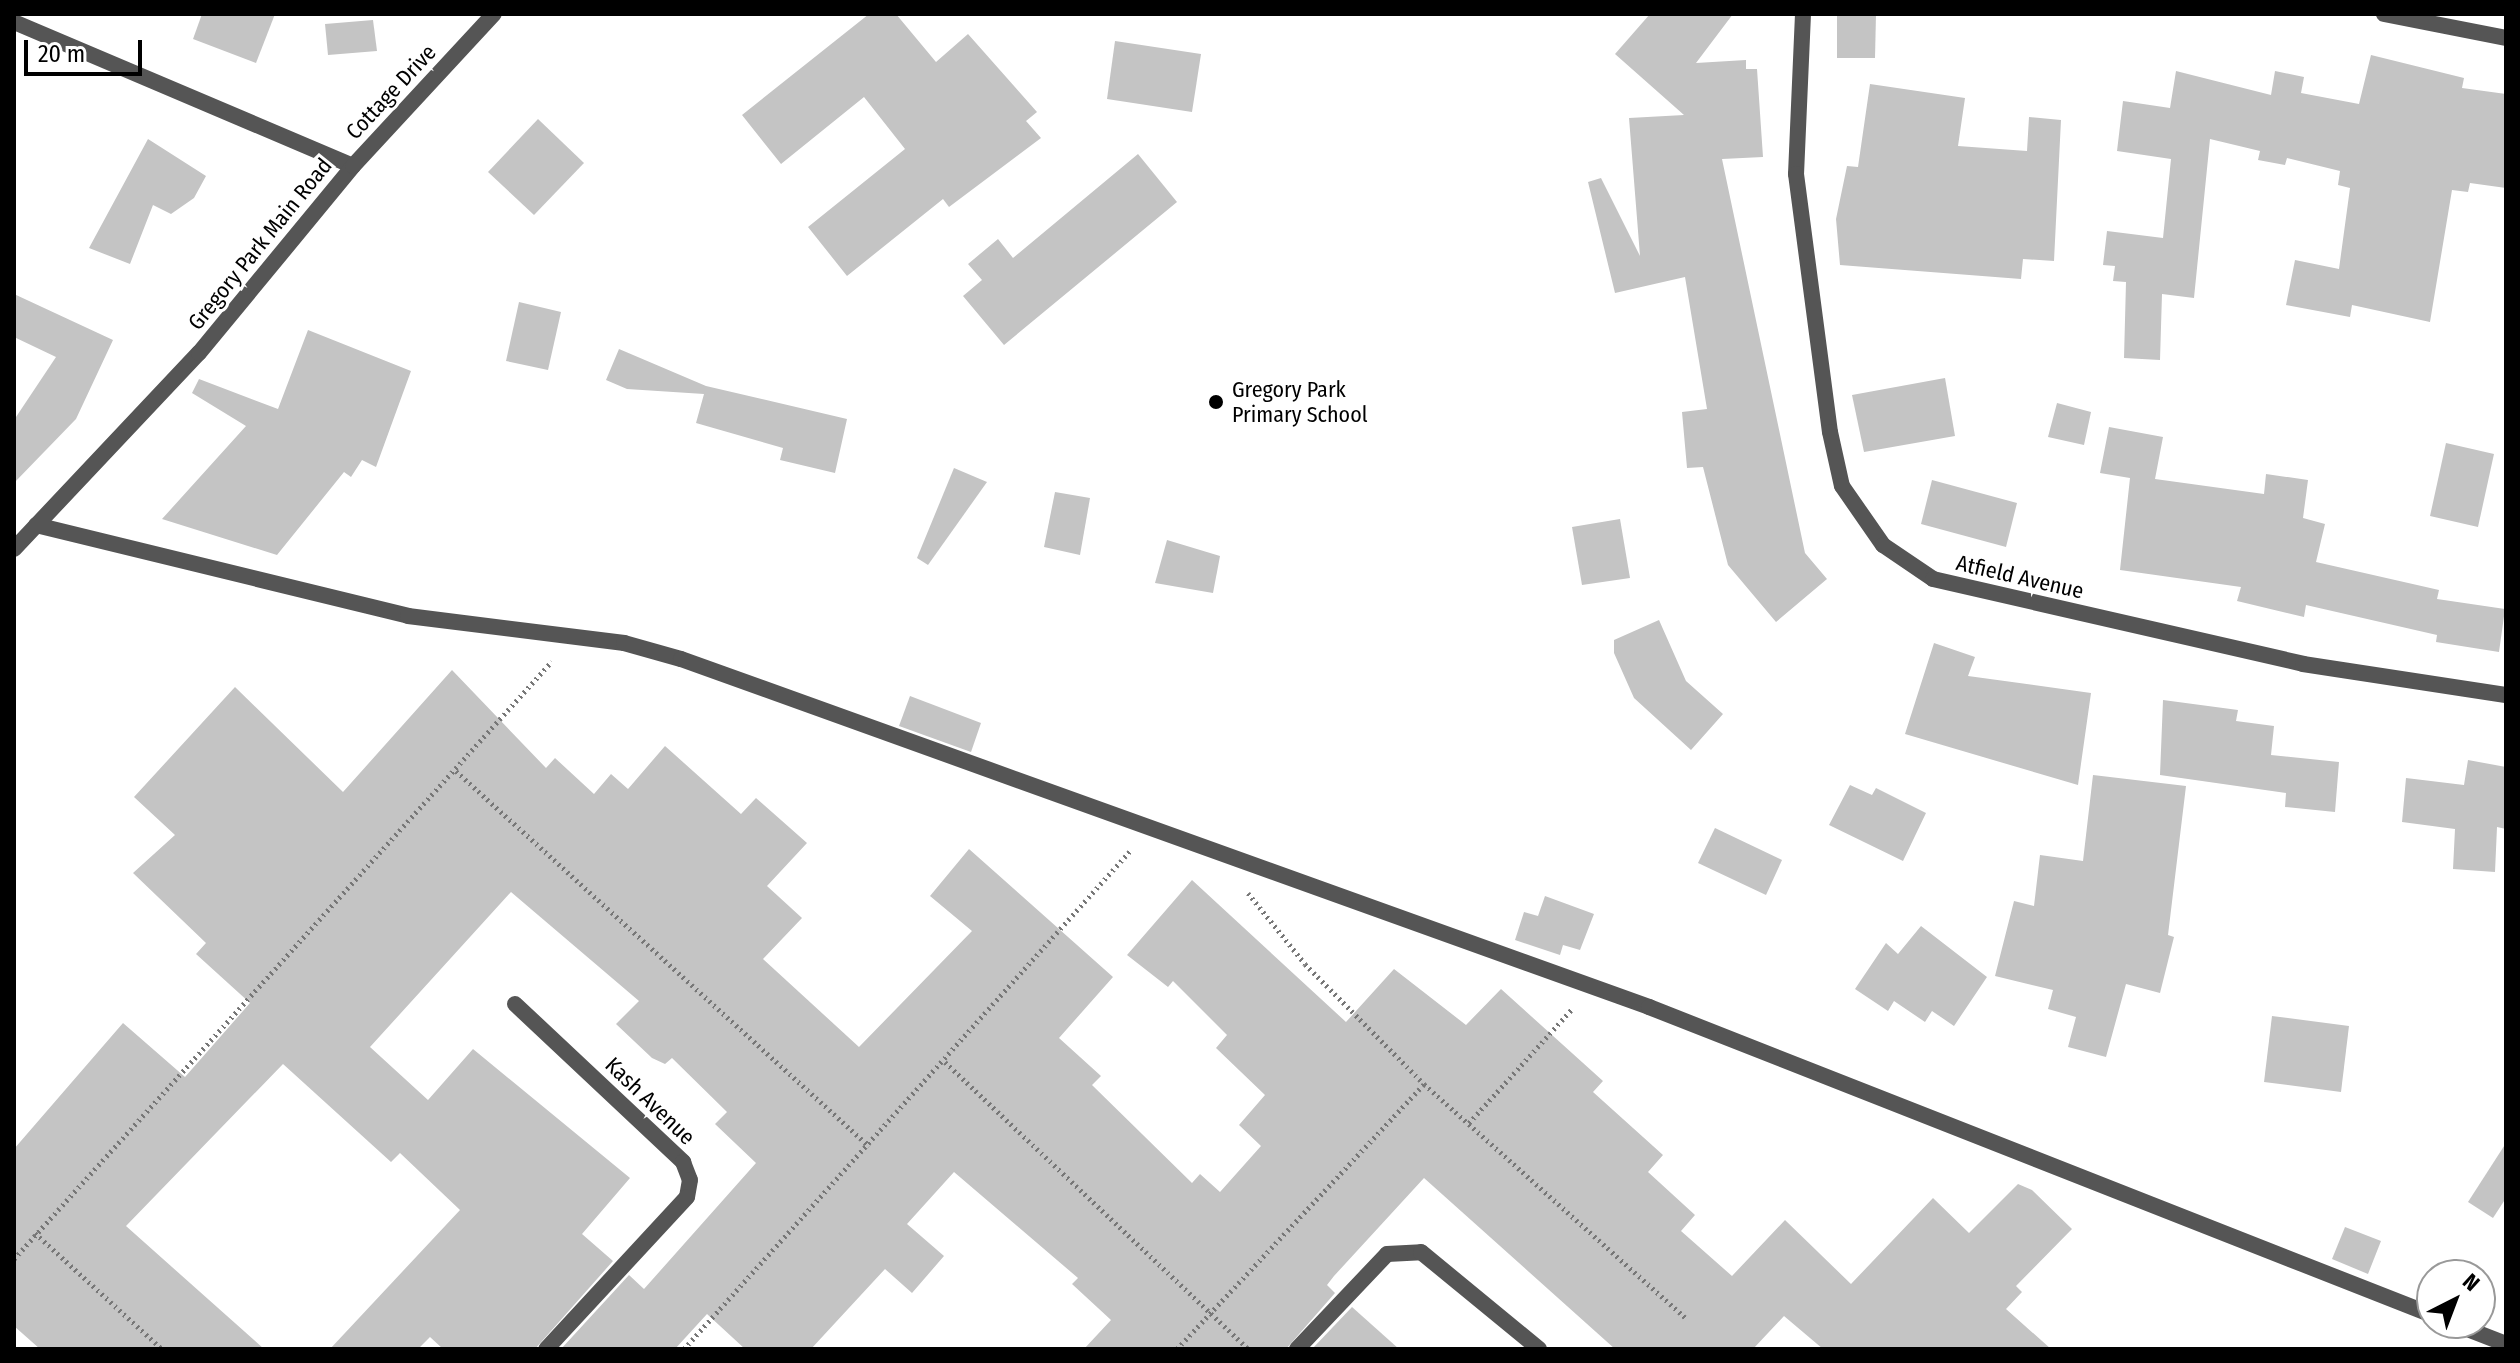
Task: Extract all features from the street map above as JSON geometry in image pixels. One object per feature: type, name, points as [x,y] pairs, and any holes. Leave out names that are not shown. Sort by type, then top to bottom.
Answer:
[{"type":"street","name":"Cottage Drive","points":[[353,166],[494,14]]},
{"type":"street","name":"Atfield Avenue","points":[[1803,14],[1796,174],[1830,432],[1842,486],[1883,545],[1933,579],[2303,664],[2506,695]]},
{"type":"street","points":[[2384,14],[2506,38]]},
{"type":"street","name":"Gregory Park Main Road","points":[[14,22],[353,166],[199,353],[14,549]]},
{"type":"street","points":[[36,525],[408,616],[573,636],[681,659],[1593,987],[2416,1309]]},
{"type":"street","name":"Kash Avenue","points":[[515,1004],[683,1162],[690,1180],[687,1197],[546,1349]]},
{"type":"street","points":[[1297,1349],[1387,1254],[1421,1252],[1539,1349]]},
{"type":"path","points":[[14,1259],[456,771],[573,636]]},
{"type":"path","points":[[456,771],[869,1146]]},
{"type":"path","points":[[684,1349],[945,1062],[1150,828]]},
{"type":"path","points":[[1215,851],[1305,964],[1424,1084],[1686,1318]]},
{"type":"path","points":[[1469,1123],[1593,987]]},
{"type":"path","points":[[945,1062],[1249,1349]]},
{"type":"path","points":[[1177,1349],[1424,1084]]},
{"type":"path","points":[[35,1233],[162,1349]]},
{"type":"building","points":[[202,14],[275,14],[256,63],[193,39]]},
{"type":"building","points":[[869,14],[896,14],[936,62],[968,34],[1037,112],[1026,121],[1041,138],[949,207],[943,199],[847,276],[808,227],[905,149],[864,97],[781,164],[742,115]]},
{"type":"building","points":[[1650,14],[1733,14],[1696,63],[1746,60],[1746,69],[1757,69],[1763,157],[1722,159],[1805,553],[1827,579],[1776,622],[1728,565],[1703,467],[1687,468],[1682,412],[1707,409],[1685,277],[1615,293],[1588,182],[1601,178],[1640,256],[1629,118],[1684,115],[1615,54]]},
{"type":"building","points":[[1837,14],[1876,14],[1875,58],[1837,58]]},
{"type":"building","points":[[373,20],[377,51],[328,55],[325,24]]},
{"type":"building","points":[[1115,41],[1201,54],[1192,112],[1107,99]]},
{"type":"building","points":[[2371,55],[2464,78],[2462,88],[2506,94],[2506,188],[2470,183],[2468,192],[2452,190],[2430,322],[2352,305],[2350,317],[2286,305],[2295,260],[2339,269],[2350,188],[2338,185],[2340,171],[2287,158],[2285,165],[2258,160],[2260,151],[2210,139],[2194,298],[2162,294],[2160,360],[2124,358],[2126,282],[2113,281],[2115,266],[2103,265],[2107,231],[2163,238],[2171,159],[2117,151],[2123,101],[2170,108],[2176,71],[2271,95],[2275,71],[2304,77],[2301,93],[2359,104]]},
{"type":"building","points":[[1870,84],[1965,98],[1958,146],[2027,151],[2029,117],[2061,120],[2054,261],[2023,259],[2021,279],[1840,265],[1836,219],[1847,166],[1858,167]]},
{"type":"building","points":[[538,119],[584,163],[534,215],[488,172]]},
{"type":"building","points":[[148,139],[206,176],[194,198],[171,214],[153,205],[130,264],[89,248]]},
{"type":"building","points":[[1138,154],[1177,202],[1004,345],[963,296],[982,280],[968,264],[998,239],[1013,258]]},
{"type":"building","points":[[14,294],[113,340],[76,419],[14,483],[14,420],[56,357],[14,337]]},
{"type":"building","points":[[519,302],[561,312],[548,370],[506,361]]},
{"type":"building","points":[[308,330],[411,371],[376,467],[362,460],[351,477],[344,472],[277,555],[162,519],[246,426],[192,393],[199,379],[278,409]]},
{"type":"building","points":[[619,349],[706,386],[847,419],[835,473],[780,460],[783,448],[696,423],[704,394],[627,389],[606,380]]},
{"type":"building","points":[[1945,378],[1955,436],[1864,452],[1852,395]]},
{"type":"building","points":[[2057,403],[2091,412],[2084,445],[2048,437]]},
{"type":"building","points":[[2109,427],[2163,437],[2155,479],[2264,494],[2266,474],[2308,480],[2303,518],[2325,524],[2316,562],[2439,590],[2437,599],[2505,609],[2499,652],[2436,642],[2437,635],[2306,605],[2304,617],[2237,601],[2241,587],[2120,570],[2130,478],[2100,473]]},
{"type":"building","points":[[2446,443],[2494,454],[2478,527],[2430,516]]},
{"type":"building","points":[[954,468],[987,482],[928,565],[917,558]]},
{"type":"building","points":[[1932,480],[2017,503],[2006,547],[1921,524]]},
{"type":"building","points":[[1055,492],[1090,498],[1080,555],[1044,547]]},
{"type":"building","points":[[1620,519],[1630,578],[1582,585],[1572,527]]},
{"type":"building","points":[[1167,540],[1220,556],[1213,593],[1155,583]]},
{"type":"building","points":[[1659,620],[1686,681],[1723,714],[1691,750],[1634,698],[1614,653],[1614,640]]},
{"type":"building","points":[[1934,643],[1975,657],[1968,676],[2091,693],[2078,785],[1905,734]]},
{"type":"building","points":[[452,670],[546,768],[555,758],[594,794],[611,774],[628,789],[665,746],[741,814],[756,798],[807,843],[767,886],[802,918],[763,959],[859,1047],[972,931],[930,896],[969,849],[1113,977],[1059,1038],[1101,1076],[1092,1085],[1192,1183],[1200,1174],[1220,1192],[1261,1146],[1239,1125],[1265,1095],[1216,1048],[1227,1035],[1173,981],[1168,987],[1127,955],[1192,880],[1346,1022],[1394,969],[1466,1025],[1501,989],[1603,1081],[1593,1092],[1663,1155],[1648,1172],[1695,1215],[1681,1231],[1732,1276],[1785,1220],[1851,1284],[1933,1198],[1969,1233],[2018,1184],[2032,1190],[2072,1229],[2016,1286],[2022,1292],[2006,1309],[2051,1349],[1823,1349],[1784,1316],[1753,1349],[1615,1349],[1424,1178],[1334,1276],[1327,1285],[1335,1293],[1286,1349],[1084,1349],[1111,1320],[1072,1284],[1078,1278],[954,1172],[907,1224],[944,1256],[912,1293],[885,1269],[811,1349],[745,1349],[707,1314],[675,1349],[561,1349],[629,1275],[644,1289],[756,1163],[715,1124],[727,1112],[672,1058],[665,1064],[652,1058],[616,1024],[639,1001],[511,892],[370,1047],[428,1100],[473,1049],[630,1178],[582,1234],[613,1261],[535,1349],[443,1349],[430,1337],[418,1349],[330,1349],[460,1210],[400,1153],[391,1162],[283,1064],[126,1226],[264,1349],[40,1349],[14,1326],[14,1149],[123,1023],[185,1077],[250,1003],[196,954],[206,943],[133,873],[175,835],[134,797],[235,687],[343,792]]},
{"type":"building","points":[[910,696],[981,723],[971,752],[899,726]]},
{"type":"building","points":[[2163,700],[2238,710],[2236,721],[2274,726],[2271,755],[2339,762],[2335,812],[2285,807],[2286,793],[2160,775]]},
{"type":"building","points":[[2468,760],[2506,767],[2506,829],[2497,827],[2495,872],[2453,869],[2455,829],[2402,822],[2406,778],[2464,785]]},
{"type":"building","points":[[2093,775],[2186,786],[2168,935],[2174,937],[2160,993],[2126,984],[2106,1057],[2068,1047],[2076,1017],[2048,1009],[2053,990],[1995,976],[2014,901],[2034,906],[2040,855],[2083,861]]},
{"type":"building","points":[[1850,785],[1872,795],[1876,788],[1926,813],[1903,861],[1829,825]]},
{"type":"building","points":[[1715,828],[1782,860],[1766,895],[1698,863]]},
{"type":"building","points":[[1545,896],[1594,914],[1580,950],[1563,945],[1560,955],[1515,940],[1524,912],[1538,916]]},
{"type":"building","points":[[1921,926],[1987,977],[1954,1026],[1932,1011],[1925,1022],[1894,1001],[1888,1011],[1855,989],[1886,943],[1898,954]]},
{"type":"building","points":[[2272,1016],[2349,1026],[2341,1092],[2264,1082]]},
{"type":"building","points":[[2506,1143],[2506,1198],[2493,1218],[2468,1202]]},
{"type":"building","points":[[2345,1227],[2381,1241],[2368,1274],[2332,1259]]},
{"type":"building","points":[[1352,1307],[1399,1349],[1312,1349]]},
{"type":"place","name":"Gregory Park Primary School","points":[[1216,402]]}]
